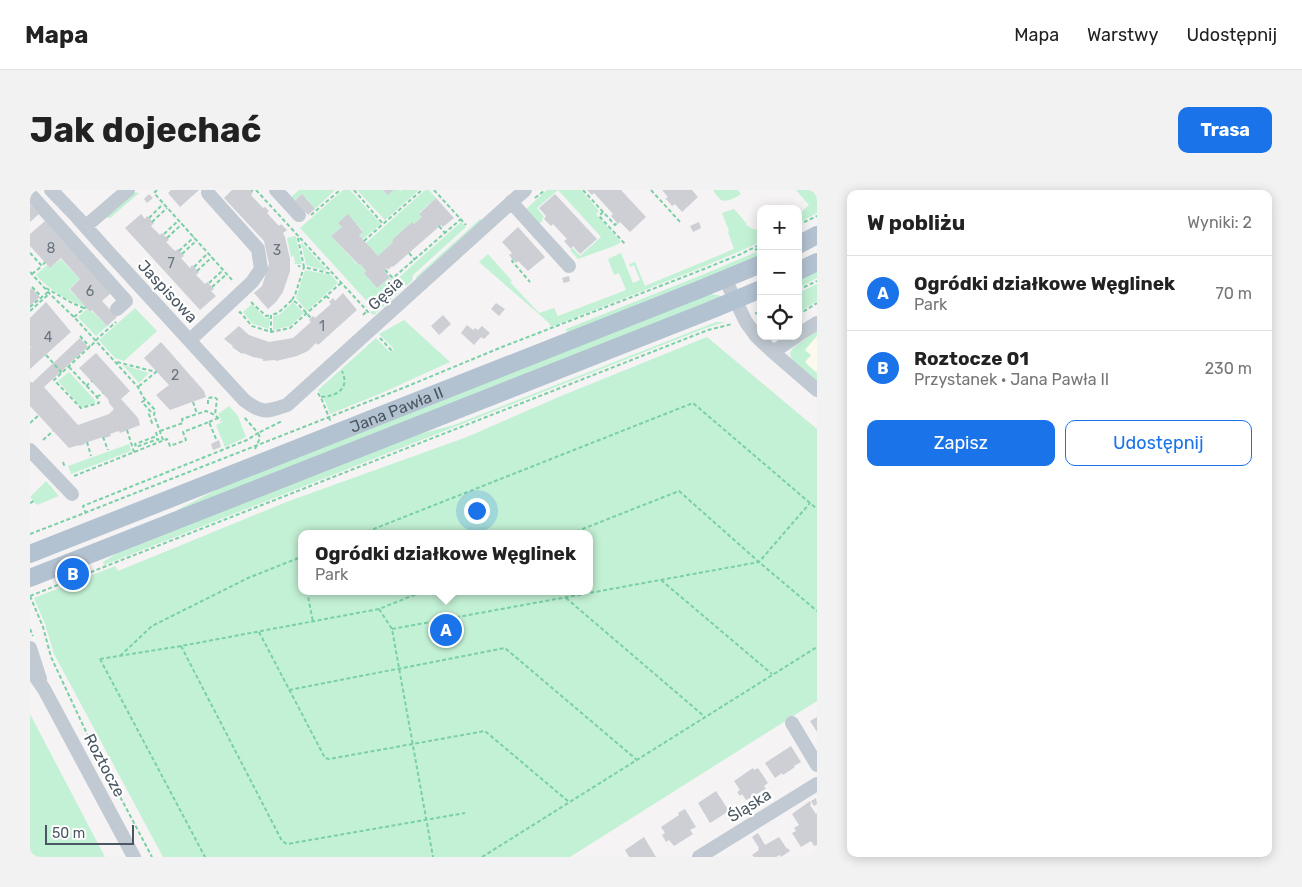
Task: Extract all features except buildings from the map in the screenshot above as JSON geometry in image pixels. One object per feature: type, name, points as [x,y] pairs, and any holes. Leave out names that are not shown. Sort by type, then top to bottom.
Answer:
[{"type":"main road","points":[[802,243],[817,236]]},
{"type":"main road","points":[[802,269],[817,262]]},
{"type":"main road","name":"Jana Pawła II","points":[[30,554],[757,266]]},
{"type":"main road","name":"Jana Pawła II","points":[[30,578],[757,291]]},
{"type":"street","name":"Jaspisowa","points":[[51,190],[244,400],[254,408],[263,411]]},
{"type":"street","points":[[86,226],[128,190]]},
{"type":"street","points":[[276,190],[299,215]]},
{"type":"street","name":"Gęsia","points":[[263,411],[287,406],[525,190]]},
{"type":"street","points":[[190,340],[252,282],[261,269],[258,249],[208,193]]},
{"type":"street","points":[[30,194],[126,301],[117,314]]},
{"type":"street","points":[[511,202],[569,266]]},
{"type":"street","points":[[725,279],[735,300],[750,316],[750,329],[773,352],[817,390]]},
{"type":"street","points":[[802,333],[817,323]]},
{"type":"street","points":[[773,352],[792,340]]},
{"type":"street","points":[[30,450],[72,494]]},
{"type":"street","name":"Roztocze","points":[[30,648],[44,689]]},
{"type":"street","name":"Roztocze","points":[[30,669],[44,689],[134,857]]},
{"type":"street","points":[[792,723],[817,765]]},
{"type":"street","name":"Śląska","points":[[699,857],[817,784]]},
{"type":"path","points":[[151,190],[238,285]]},
{"type":"path","points":[[154,193],[157,190]]},
{"type":"path","points":[[253,190],[287,224],[373,318]]},
{"type":"path","points":[[299,215],[309,217],[340,190]]},
{"type":"path","points":[[354,190],[384,224]]},
{"type":"path","points":[[364,241],[422,190]]},
{"type":"path","points":[[434,190],[468,227]]},
{"type":"path","points":[[583,190],[589,194],[615,225],[617,223]]},
{"type":"path","points":[[651,190],[681,223]]},
{"type":"path","points":[[664,203],[667,200]]},
{"type":"path","points":[[149,218],[164,204]]},
{"type":"path","points":[[267,209],[270,206]]},
{"type":"path","points":[[152,222],[168,208]]},
{"type":"path","points":[[603,212],[599,216],[625,244]]},
{"type":"path","points":[[802,223],[817,216]]},
{"type":"path","points":[[394,278],[461,219]]},
{"type":"path","points":[[164,234],[179,220]]},
{"type":"path","points":[[608,225],[612,222]]},
{"type":"path","points":[[168,238],[182,224]]},
{"type":"path","points":[[284,227],[287,224]]},
{"type":"path","points":[[439,226],[445,233]]},
{"type":"path","points":[[246,306],[252,301],[266,316],[278,313],[292,300],[304,267],[298,236]]},
{"type":"path","points":[[179,251],[194,237]]},
{"type":"path","points":[[182,254],[197,240]]},
{"type":"path","points":[[30,534],[86,515],[757,246]]},
{"type":"path","points":[[30,253],[42,266]]},
{"type":"path","points":[[194,267],[208,253]]},
{"type":"path","points":[[409,253],[415,260]]},
{"type":"path","points":[[197,271],[212,257]]},
{"type":"path","points":[[513,260],[530,282]]},
{"type":"path","points":[[45,262],[31,273],[138,387],[145,400],[154,410],[163,440]]},
{"type":"path","points":[[298,266],[332,274]]},
{"type":"path","points":[[209,283],[223,270]]},
{"type":"path","points":[[385,270],[401,287]]},
{"type":"path","points":[[212,287],[227,274]]},
{"type":"path","points":[[802,288],[817,281]]},
{"type":"path","points":[[234,318],[240,312],[252,326],[271,332],[290,328],[341,283]]},
{"type":"path","points":[[32,287],[43,298]]},
{"type":"path","points":[[30,307],[50,292]]},
{"type":"path","points":[[50,292],[85,307],[74,317]]},
{"type":"path","points":[[326,296],[331,300]]},
{"type":"path","points":[[30,312],[43,298]]},
{"type":"path","points":[[292,300],[311,318]]},
{"type":"path","points":[[802,312],[817,303]]},
{"type":"path","points":[[363,315],[367,311]]},
{"type":"path","points":[[152,857],[89,738],[51,657],[43,627],[30,596],[708,330],[727,326],[757,312]]},
{"type":"path","points":[[69,367],[97,397],[99,403],[81,408],[54,380],[96,342],[117,314]]},
{"type":"path","points":[[271,315],[271,332]]},
{"type":"path","points":[[750,316],[757,315]]},
{"type":"path","points":[[376,334],[392,351]]},
{"type":"path","points":[[80,336],[90,347]]},
{"type":"path","points":[[46,354],[62,373]]},
{"type":"path","points":[[114,361],[156,372],[138,387]]},
{"type":"path","points":[[328,417],[321,399],[335,394],[343,386],[345,380],[340,367]]},
{"type":"path","points":[[86,386],[92,381]]},
{"type":"path","points":[[97,397],[103,393]]},
{"type":"path","points":[[208,404],[208,398],[214,397],[217,399],[216,415]]},
{"type":"path","points":[[145,400],[142,402],[150,412],[153,426]]},
{"type":"path","points":[[193,402],[197,414]]},
{"type":"path","points":[[371,530],[693,403],[817,509]]},
{"type":"path","points":[[160,431],[183,423],[182,419],[206,410],[216,415],[221,422]]},
{"type":"path","points":[[30,424],[39,415]]},
{"type":"path","points":[[243,416],[260,438],[255,449]]},
{"type":"path","points":[[69,478],[167,438],[170,446],[186,440],[183,432],[218,418]]},
{"type":"path","points":[[86,515],[83,506],[247,440],[283,421]]},
{"type":"path","points":[[209,422],[216,439]]},
{"type":"path","points":[[127,430],[134,452]]},
{"type":"path","points":[[43,440],[53,431]]},
{"type":"path","points":[[156,432],[157,436],[135,444],[136,447],[158,438],[159,442]]},
{"type":"path","points":[[103,437],[108,450]]},
{"type":"path","points":[[87,442],[91,456]]},
{"type":"path","points":[[63,462],[64,466]]},
{"type":"path","points":[[580,530],[679,491],[817,611]]},
{"type":"path","points":[[30,503],[34,501]]},
{"type":"path","points":[[593,593],[759,562],[810,503]]},
{"type":"path","points":[[120,656],[152,626],[248,578],[298,559]]},
{"type":"path","points":[[661,580],[772,675]]},
{"type":"path","points":[[308,595],[313,622]]},
{"type":"path","points":[[205,857],[100,659],[182,646],[379,609],[414,595]]},
{"type":"path","points":[[392,629],[581,595]]},
{"type":"path","points":[[565,598],[705,717]]},
{"type":"path","points":[[379,609],[392,629],[433,857]]},
{"type":"path","points":[[258,632],[325,758],[329,759],[413,745],[485,731],[569,802]]},
{"type":"path","points":[[182,646],[282,841],[287,844],[465,813]]},
{"type":"path","points":[[482,857],[817,647]]},
{"type":"path","points":[[288,690],[505,648],[637,760]]},
{"type":"shaded area","points":[[817,331],[817,379],[791,356]]},
{"type":"green space","points":[[299,190],[335,190],[315,209],[302,194],[293,201],[289,199]]},
{"type":"green space","points":[[343,190],[350,190],[381,224],[363,239],[359,235],[363,231],[348,215],[338,223],[342,227],[331,236],[358,265],[360,264],[366,271],[364,273],[377,288],[390,277],[399,288],[399,292],[374,315],[370,313],[374,309],[300,228]]},
{"type":"green space","points":[[357,190],[383,190],[388,195],[394,190],[419,190],[385,220]]},
{"type":"green space","points":[[425,190],[429,190],[436,198],[419,213],[422,217],[392,240],[393,242],[378,256],[366,243]]},
{"type":"green space","points":[[547,190],[558,190],[537,208],[544,217],[539,224],[526,209]]},
{"type":"green space","points":[[558,190],[581,190],[599,211],[596,214],[621,242],[578,259],[570,250],[573,248],[580,256],[601,237]]},
{"type":"green space","points":[[713,190],[738,190],[741,194],[723,201]]},
{"type":"green space","points":[[796,190],[817,190],[817,213],[802,221],[802,211],[809,205]]},
{"type":"green space","points":[[134,192],[139,193],[110,218],[106,216]]},
{"type":"green space","points":[[734,209],[746,225],[757,230],[757,244],[551,327],[549,323],[479,262],[488,254],[512,281],[510,282],[539,313],[554,308],[558,316],[626,290],[619,273],[614,275],[608,259],[621,253],[633,283],[640,280],[634,265],[630,267],[629,264],[635,262],[645,286],[734,249],[722,213]]},
{"type":"green space","points":[[480,219],[482,220],[416,282],[416,277]]},
{"type":"green space","points":[[461,222],[466,227],[413,275],[412,281],[403,286],[397,279]]},
{"type":"green space","points":[[295,236],[302,264],[295,264],[294,256],[291,257],[287,238]]},
{"type":"green space","points":[[301,242],[326,269],[326,271],[306,265]]},
{"type":"green space","points":[[757,252],[757,259],[569,332],[566,331],[566,329]]},
{"type":"green space","points":[[61,259],[80,279],[69,289],[83,306],[58,294],[36,275],[47,265],[50,268]]},
{"type":"green space","points":[[305,270],[331,275],[338,283],[307,311],[296,298]]},
{"type":"green space","points":[[817,271],[817,278],[802,286],[802,277]]},
{"type":"green space","points":[[817,284],[817,301],[802,310],[802,295],[802,291]]},
{"type":"green space","points":[[709,294],[722,297],[178,512],[177,510],[226,485]]},
{"type":"green space","points":[[293,302],[304,313],[290,326],[273,330],[273,316],[279,315]]},
{"type":"green space","points":[[252,304],[265,318],[270,317],[269,329],[253,324],[243,312]]},
{"type":"green space","points":[[135,308],[157,331],[124,361],[115,358],[99,340]]},
{"type":"green space","points":[[87,309],[90,312],[92,311],[107,326],[96,336],[78,317]]},
{"type":"green space","points":[[404,320],[450,362],[330,414],[318,390],[376,338],[390,352],[394,349],[379,334]]},
{"type":"green space","points":[[716,322],[725,322],[104,565],[103,562],[122,550],[408,437],[454,425]]},
{"type":"green space","points":[[817,331],[817,336],[805,350],[811,355],[805,362],[817,373],[817,382],[792,360],[790,353],[793,348]]},
{"type":"green space","points":[[707,337],[817,429],[817,701],[570,857],[163,857],[54,654],[45,624],[34,598],[115,566],[118,571],[289,501],[467,437],[561,396]]},
{"type":"green space","points":[[123,365],[149,373],[139,383]]},
{"type":"green space","points":[[69,372],[95,400],[95,403],[81,407],[58,381]]},
{"type":"green space","points":[[229,406],[238,416],[246,437],[225,447],[216,425],[223,422],[218,414]]},
{"type":"green space","points":[[129,444],[131,451],[71,474],[68,466]]},
{"type":"green space","points":[[46,481],[59,496],[37,505],[30,497]]},
{"type":"green space","points":[[30,714],[105,857],[30,857]]},
{"type":"place","name":"Roztocze 01","points":[[73,574]]},
{"type":"place","name":"Ogródki działkowe Węglinek","points":[[446,630]]}]
